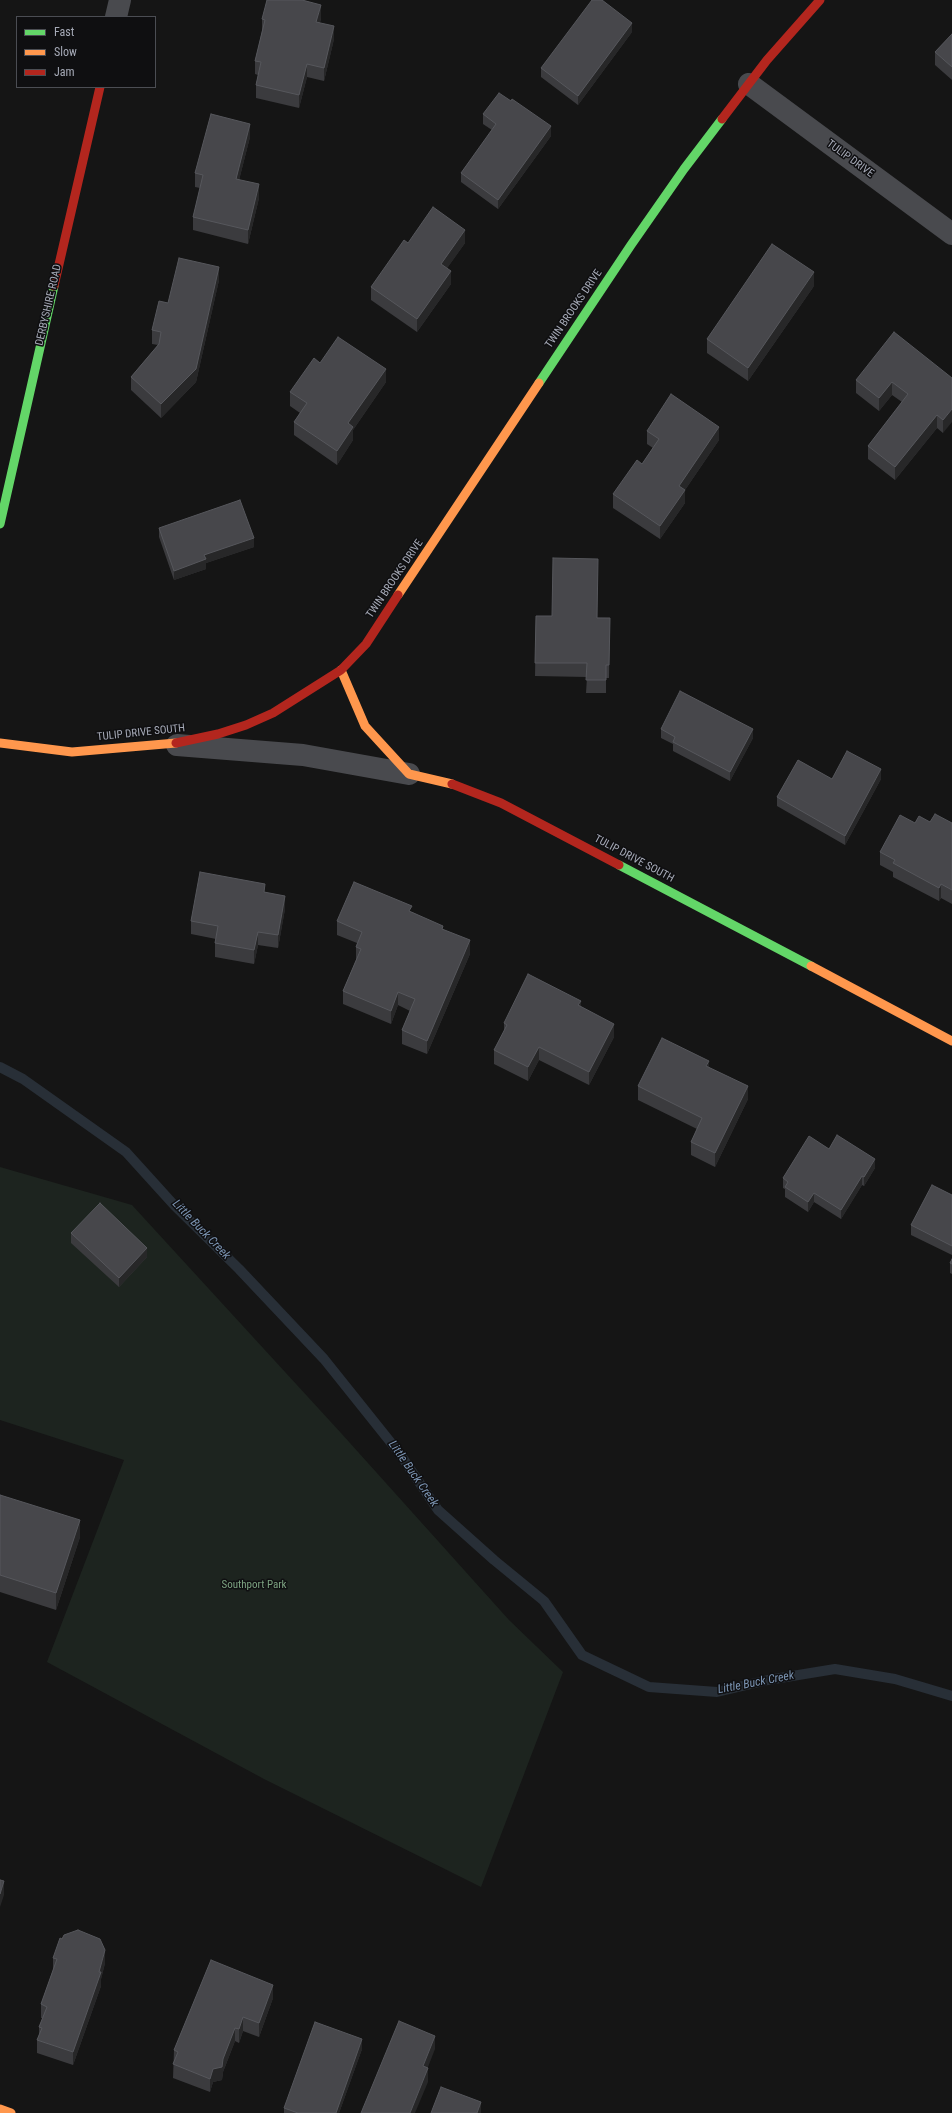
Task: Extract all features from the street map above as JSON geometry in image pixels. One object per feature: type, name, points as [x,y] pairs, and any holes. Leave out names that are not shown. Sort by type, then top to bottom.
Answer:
[{"type":"street","points":[[116,16],[120,0]]},
{"type":"street","name":"TWIN BROOKS DRIVE","points":[[366,644],[631,245],[684,169],[749,84],[820,0]]},
{"type":"street","name":"TULIP DRIVE","points":[[749,84],[952,234]]},
{"type":"street","name":"DERBYSHIRE ROAD","points":[[0,524],[100,88]]},
{"type":"street","name":"TULIP DRIVE SOUTH","points":[[0,743],[72,752],[168,745],[218,734],[246,725],[273,713],[300,698],[341,670],[366,644]]},
{"type":"street","points":[[341,670],[365,726],[409,774]]},
{"type":"street","points":[[168,745],[303,755],[409,774]]},
{"type":"street","name":"TULIP DRIVE SOUTH","points":[[409,774],[432,778],[457,785],[501,803],[952,1041]]},
{"type":"street","points":[[0,2109],[11,2113]]},
{"type":"green space","name":"Southport Park","points":[[0,1167],[132,1205],[341,1433],[509,1620],[563,1672],[481,1887],[264,1779],[47,1662],[124,1460],[0,1420]]},
{"type":"building","points":[[267,0],[302,0],[321,5],[316,22],[334,26],[324,68],[307,64],[299,95],[256,85],[261,62],[255,61],[265,20],[262,19]]},
{"type":"building","points":[[592,0],[602,0],[632,23],[578,96],[541,68]]},
{"type":"building","points":[[952,34],[952,67],[935,52]]},
{"type":"building","points":[[499,93],[511,101],[512,99],[551,126],[498,200],[461,173],[496,124],[483,114]]},
{"type":"building","points":[[211,114],[250,124],[236,179],[259,184],[248,230],[193,217],[203,175],[195,173]]},
{"type":"building","points":[[433,207],[465,230],[441,264],[451,271],[417,319],[371,287],[404,240],[408,243]]},
{"type":"building","points":[[772,244],[814,272],[748,368],[707,339]]},
{"type":"building","points":[[179,258],[219,267],[196,369],[161,404],[131,377],[159,344],[161,332],[152,330],[159,301],[168,303]]},
{"type":"building","points":[[894,332],[952,378],[952,409],[943,420],[937,415],[895,467],[868,446],[908,394],[892,382],[879,398],[856,380]]},
{"type":"building","points":[[338,337],[386,369],[348,423],[353,427],[337,451],[294,422],[307,403],[290,392],[314,358],[320,363]]},
{"type":"building","points":[[671,394],[719,427],[679,486],[685,490],[660,526],[613,494],[637,460],[642,464],[659,439],[647,431]]},
{"type":"building","points":[[240,500],[254,538],[204,555],[206,559],[174,571],[159,528]]},
{"type":"building","points":[[553,558],[598,559],[597,618],[610,618],[609,665],[606,665],[606,680],[586,680],[587,663],[535,663],[536,616],[552,616]]},
{"type":"building","points":[[680,691],[753,729],[730,772],[673,742],[675,737],[661,729]]},
{"type":"building","points":[[847,751],[881,769],[845,836],[777,797],[798,760],[832,779]]},
{"type":"building","points":[[935,814],[952,823],[952,890],[941,884],[939,888],[893,863],[895,860],[880,852],[900,815],[915,823],[919,816],[930,822]]},
{"type":"building","points":[[200,872],[265,884],[264,892],[285,896],[278,935],[258,932],[254,950],[215,943],[218,926],[191,921]]},
{"type":"building","points":[[354,882],[412,906],[409,911],[443,926],[442,929],[470,940],[427,1041],[402,1030],[415,999],[398,992],[391,1011],[343,991],[361,949],[356,947],[362,932],[337,921]]},
{"type":"building","points":[[528,974],[581,1001],[578,1005],[614,1024],[589,1072],[539,1047],[528,1067],[494,1050],[507,1025],[504,1023]]},
{"type":"building","points":[[662,1038],[709,1061],[706,1066],[748,1086],[715,1153],[691,1142],[702,1118],[638,1086]]},
{"type":"building","points":[[837,1135],[875,1159],[864,1177],[862,1176],[841,1210],[814,1193],[808,1202],[785,1187],[788,1182],[783,1178],[809,1136],[829,1149]]},
{"type":"building","points":[[932,1185],[952,1195],[952,1246],[911,1225]]},
{"type":"building","points":[[100,1203],[147,1248],[119,1278],[71,1233]]},
{"type":"building","points":[[0,1495],[80,1520],[56,1593],[0,1575]]},
{"type":"building","points":[[0,1880],[4,1881],[0,1894]]},
{"type":"building","points":[[78,1930],[100,1939],[105,1950],[99,1972],[101,1972],[73,2052],[37,2040],[42,2028],[39,2027],[47,2007],[41,2004],[57,1959],[53,1958],[60,1938],[62,1939],[64,1935]]},
{"type":"building","points":[[211,1960],[273,1985],[259,2023],[243,2017],[239,2029],[235,2028],[223,2059],[222,2067],[213,2069],[210,2079],[173,2064],[178,2052],[174,2050]]},
{"type":"building","points":[[399,2021],[435,2036],[423,2066],[428,2068],[410,2113],[361,2113]]},
{"type":"building","points":[[315,2022],[362,2039],[336,2113],[298,2113],[284,2108]]},
{"type":"building","points":[[441,2087],[481,2102],[477,2113],[431,2113]]},
{"type":"waterway","name":"Little Buck Creek","points":[[0,1067],[23,1079],[126,1152],[174,1205],[239,1269],[324,1359],[400,1454],[438,1510],[494,1560],[544,1601],[582,1655],[649,1687],[717,1692],[768,1680],[835,1669],[895,1679],[952,1696]]},
{"type":"traffic: fast","points":[[539,383],[631,245],[684,169],[722,119]]},
{"type":"traffic: fast","points":[[0,524],[54,286]]},
{"type":"traffic: fast","points":[[619,865],[811,966]]},
{"type":"traffic: slow","points":[[398,595],[539,383]]},
{"type":"traffic: slow","points":[[341,670],[365,726],[409,774],[452,784]]},
{"type":"traffic: slow","points":[[0,743],[72,752],[176,743]]},
{"type":"traffic: slow","points":[[811,966],[952,1041]]},
{"type":"traffic: slow","points":[[0,2109],[11,2113]]},
{"type":"traffic: jam","points":[[722,119],[767,60],[820,0]]},
{"type":"traffic: jam","points":[[54,286],[100,88]]},
{"type":"traffic: jam","points":[[176,743],[218,734],[246,725],[273,713],[341,670],[366,644],[398,595]]},
{"type":"traffic: jam","points":[[452,784],[501,803],[619,865]]}]
